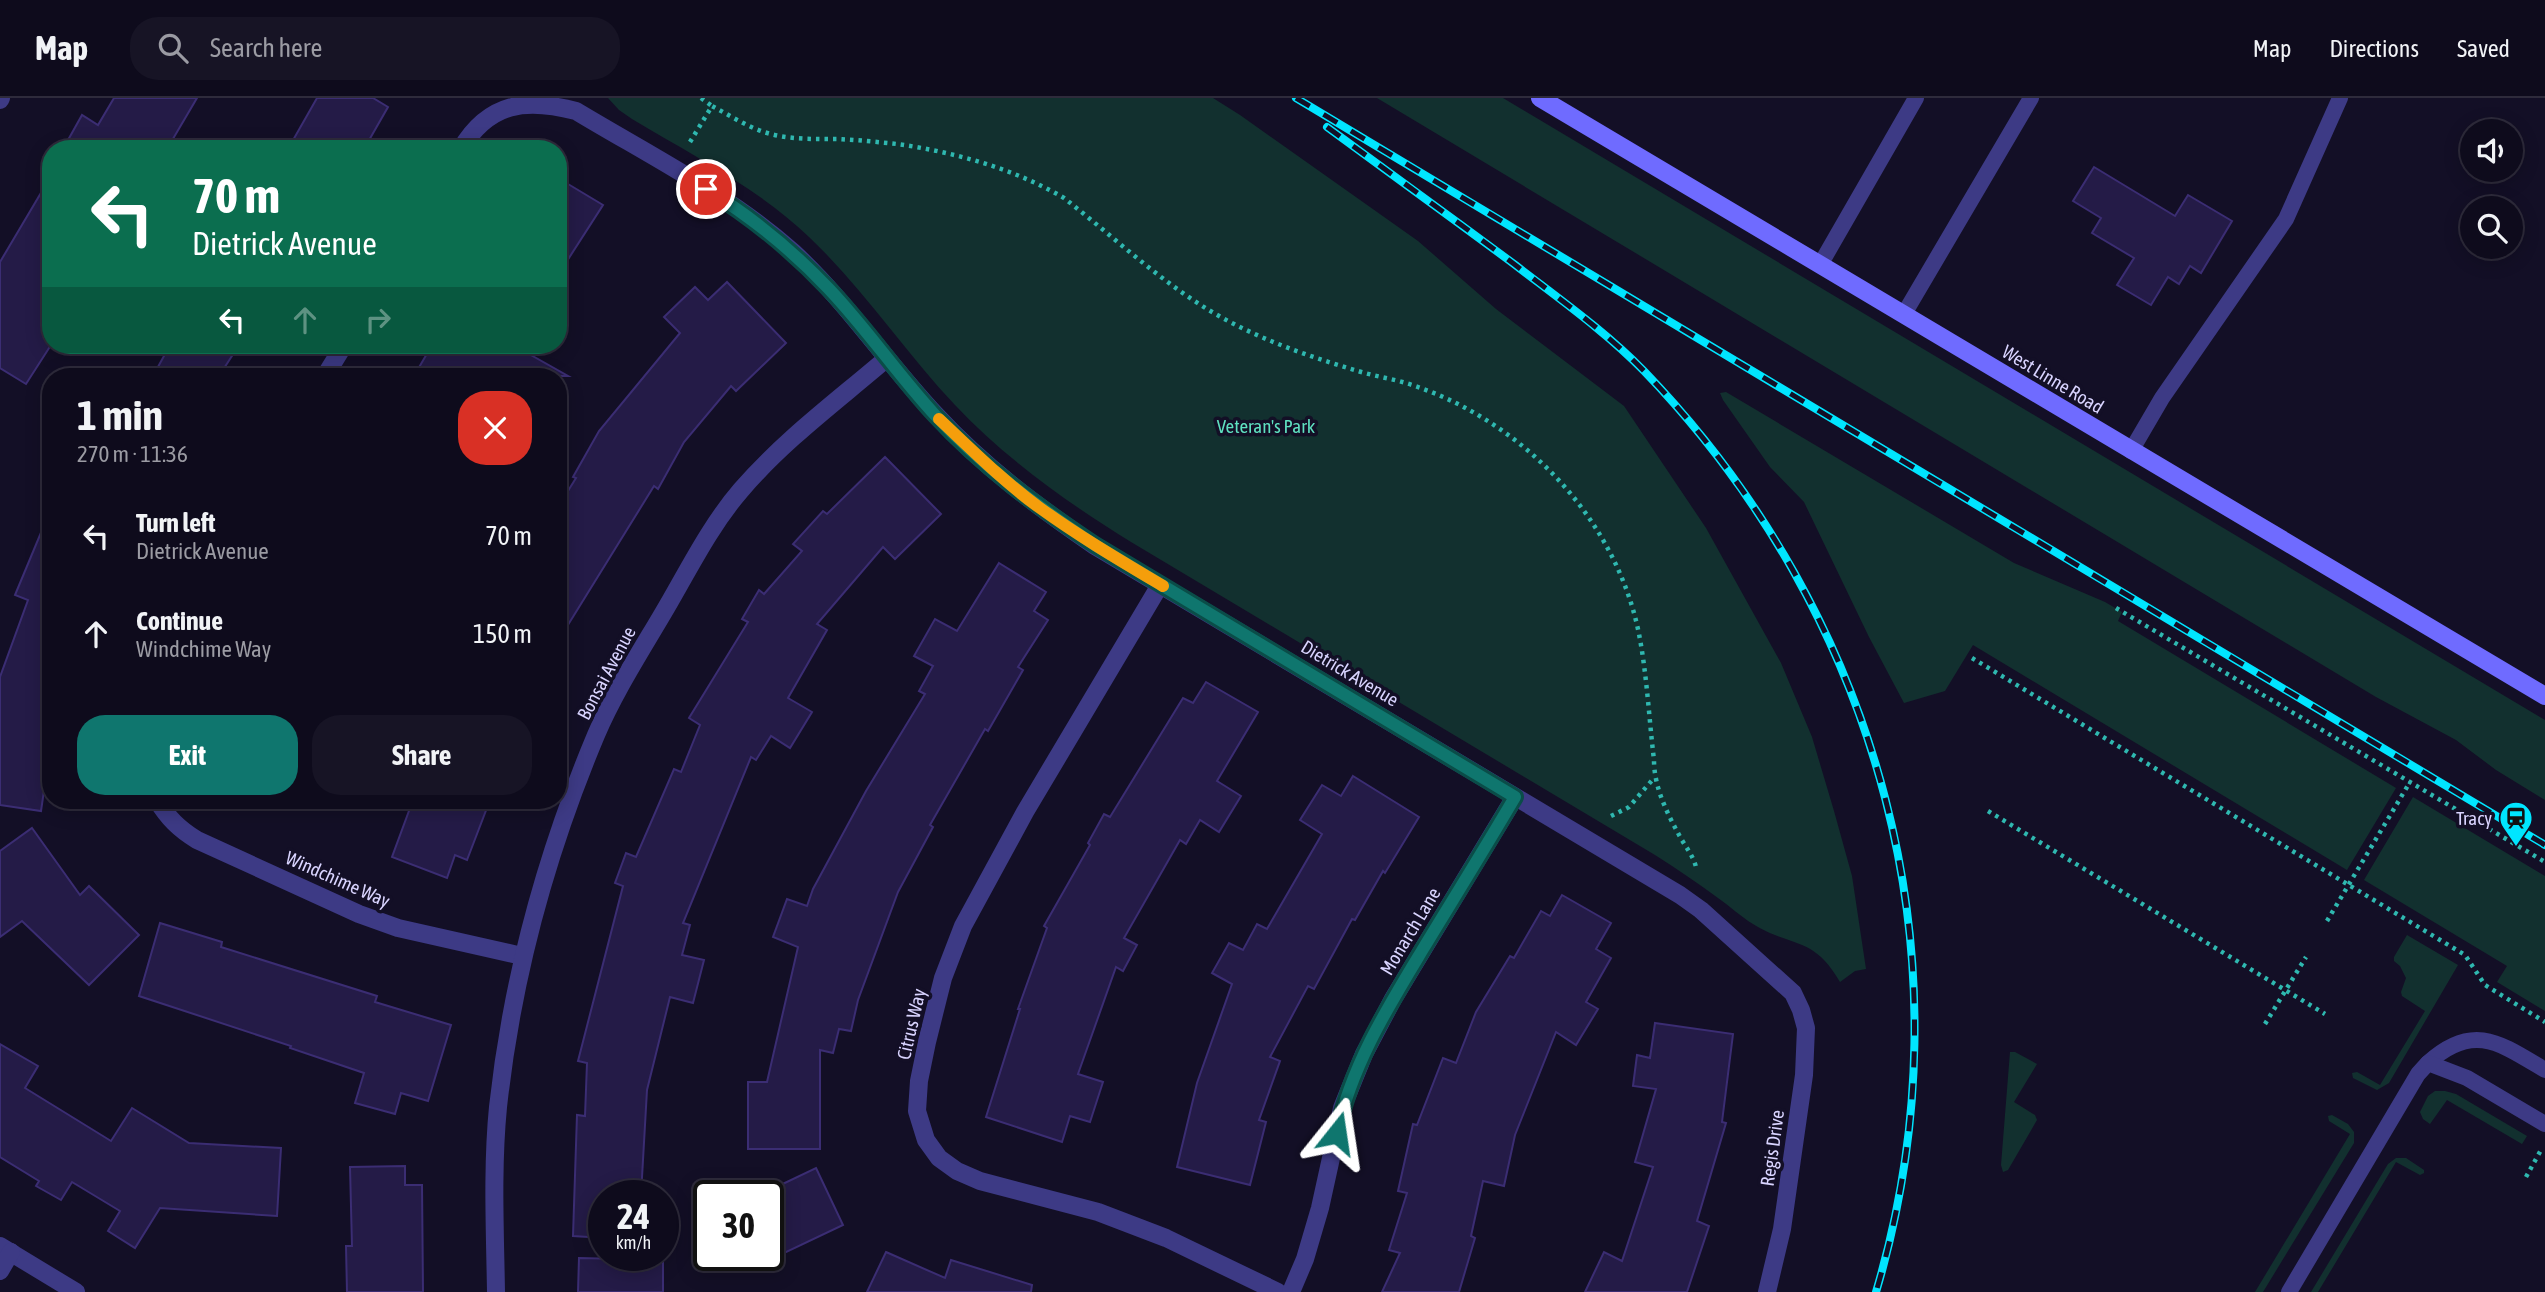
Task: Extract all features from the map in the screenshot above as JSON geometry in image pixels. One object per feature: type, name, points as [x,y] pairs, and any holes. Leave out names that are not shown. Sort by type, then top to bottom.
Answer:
[{"type":"street","name":"West Linne Road","points":[[1540,98],[2545,696]]},
{"type":"street","points":[[468,140],[482,121],[511,103],[535,99],[576,111],[762,225],[831,291],[886,359]]},
{"type":"street","name":"Dietrick Avenue","points":[[886,359],[937,417],[986,464],[1028,499],[1160,585],[1701,910],[1779,978],[1793,993],[1801,1010]]},
{"type":"street","name":"Bonsai Avenue","points":[[496,1292],[494,1174],[498,1108],[510,1021],[522,956],[538,896],[566,812],[597,733],[631,666],[710,532],[740,491],[772,456],[886,359]]},
{"type":"street","name":"Citrus Way","points":[[1160,585],[1019,822],[963,926],[943,978],[927,1042],[919,1081],[918,1111],[926,1140],[939,1158],[957,1171],[979,1181],[1098,1212],[1166,1238],[1278,1292]]},
{"type":"street","name":"Monarch Lane","points":[[1291,1292],[1305,1259],[1320,1208],[1342,1108],[1364,1054],[1393,999],[1515,797]]},
{"type":"street","name":"Windchime Way","points":[[163,809],[182,830],[197,840],[359,914],[398,928],[522,956]]},
{"type":"street","name":"Regis Drive","points":[[1767,1292],[1782,1229],[1804,1075],[1807,1028],[1801,1010]]},
{"type":"street","points":[[0,1271],[5,1249],[76,1292]]},
{"type":"lane","points":[[1820,265],[1916,98]]},
{"type":"lane","points":[[1904,314],[2031,98]]},
{"type":"lane","points":[[2131,451],[2162,398],[2286,219],[2340,98]]},
{"type":"lane","points":[[2289,1292],[2391,1121],[2428,1063],[2443,1049],[2460,1041],[2484,1040],[2512,1051],[2545,1070]]},
{"type":"lane","points":[[2428,1063],[2467,1078],[2545,1124]]},
{"type":"path","points":[[701,98],[766,133],[799,139],[842,139],[897,144],[950,154],[1043,186],[1064,198],[1198,304],[1236,325],[1317,358],[1414,385],[1463,405],[1496,424],[1534,453],[1568,489],[1598,533],[1631,604],[1639,634],[1654,778],[1668,813],[1696,867]]},
{"type":"path","points":[[690,142],[712,106]]},
{"type":"path","points":[[2116,608],[2545,862]]},
{"type":"path","points":[[1972,658],[2465,955],[2485,985],[2545,1022]]},
{"type":"path","points":[[1611,816],[1629,807],[1654,778]]},
{"type":"path","points":[[2327,921],[2410,782]]},
{"type":"path","points":[[1989,811],[2325,1014]]},
{"type":"path","points":[[2266,1024],[2306,957]]},
{"type":"path","points":[[2526,1177],[2541,1150]]},
{"type":"green space","name":"Veteran's Park","points":[[608,98],[1213,98],[1240,115],[1418,241],[1496,309],[1624,406],[1706,528],[1781,663],[1812,737],[1834,811],[1852,876],[1866,969],[1855,971],[1840,982],[1830,967],[1811,949],[1753,924],[1655,855],[1084,512],[1017,462],[975,425],[936,384],[829,257],[789,219],[724,173],[632,119]]},
{"type":"green space","points":[[1377,98],[1503,98],[2545,720],[2545,800],[2496,770],[2456,740],[2376,697]]},
{"type":"green space","points":[[1726,392],[2014,563],[2122,612],[2118,621],[2396,788],[2347,870],[1973,645],[1945,691],[1904,703],[1804,502],[1770,467],[1723,400],[1720,393]]},
{"type":"green space","points":[[2413,797],[2545,876],[2545,1011],[2497,982],[2507,966],[2364,880]]},
{"type":"green space","points":[[2407,935],[2458,965],[2389,1083],[2377,1090],[2353,1078],[2352,1073],[2357,1072],[2380,1085],[2425,1011],[2402,996],[2401,992],[2406,978],[2394,957]]},
{"type":"green space","points":[[2010,1052],[2037,1064],[2014,1102],[2035,1115],[2037,1120],[2008,1170],[2003,1172],[2001,1165]]},
{"type":"green space","points":[[2435,1091],[2456,1094],[2527,1136],[2522,1144],[2447,1100],[2430,1124],[2423,1119],[2420,1112],[2428,1096]]},
{"type":"green space","points":[[2332,1115],[2348,1124],[2354,1132],[2354,1143],[2263,1292],[2255,1292],[2350,1134],[2329,1121],[2328,1116]]},
{"type":"green space","points":[[2396,1158],[2406,1158],[2424,1170],[2424,1173],[2420,1175],[2396,1162],[2318,1292],[2311,1292],[2388,1164]]},
{"type":"building","points":[[114,98],[197,98],[172,140],[68,140],[82,115],[98,125]]},
{"type":"building","points":[[317,98],[373,98],[388,107],[369,140],[293,140]]},
{"type":"building","points":[[2094,167],[2175,216],[2188,195],[2232,221],[2201,273],[2190,266],[2179,284],[2168,277],[2151,305],[2117,285],[2134,258],[2092,233],[2101,218],[2073,201]]},
{"type":"building","points":[[567,183],[603,205],[567,261]]},
{"type":"building","points":[[42,191],[42,354],[45,354],[26,384],[0,368],[0,262]]},
{"type":"building","points":[[727,282],[786,343],[736,391],[731,386],[684,442],[658,489],[654,486],[567,626],[567,492],[576,478],[573,477],[599,431],[680,333],[664,317],[695,287],[708,300]]},
{"type":"building","points":[[165,354],[233,354],[224,368],[157,368]]},
{"type":"building","points":[[427,354],[529,354],[554,368],[419,368]]},
{"type":"building","points":[[885,457],[941,514],[895,559],[883,547],[817,624],[827,630],[788,698],[812,712],[790,748],[771,736],[756,760],[751,757],[683,923],[690,925],[682,955],[704,960],[693,1003],[670,997],[647,1090],[642,1180],[588,1180],[588,1237],[573,1236],[577,1115],[585,1116],[587,1063],[578,1061],[623,886],[615,883],[626,853],[636,857],[674,769],[681,772],[700,725],[689,718],[748,622],[742,619],[759,590],[764,594],[802,551],[793,544],[823,511],[827,514]]},
{"type":"building","points":[[42,530],[41,811],[0,805],[0,677],[28,600],[15,595]]},
{"type":"building","points":[[999,563],[1046,592],[1034,611],[1048,620],[1018,667],[1023,670],[988,731],[985,729],[930,825],[933,827],[898,892],[858,1000],[851,1031],[839,1029],[833,1053],[820,1050],[820,1149],[748,1149],[748,1082],[767,1082],[798,947],[773,937],[787,899],[807,906],[813,889],[866,791],[925,694],[919,691],[933,666],[914,656],[935,619],[957,631]]},
{"type":"building","points":[[1206,682],[1258,712],[1217,781],[1241,796],[1219,832],[1200,820],[1186,844],[1180,840],[1124,938],[1137,945],[1123,971],[1116,967],[1078,1074],[1103,1082],[1090,1122],[1070,1116],[1062,1142],[986,1117],[1018,1009],[1047,928],[1044,926],[1090,845],[1088,843],[1104,814],[1110,817],[1183,698],[1193,703]]},
{"type":"building","points":[[1353,776],[1419,817],[1355,920],[1352,919],[1314,989],[1308,986],[1270,1057],[1280,1061],[1259,1120],[1266,1122],[1250,1185],[1177,1167],[1197,1083],[1232,984],[1212,973],[1229,943],[1243,950],[1257,924],[1267,929],[1322,834],[1300,820],[1322,785],[1341,796]]},
{"type":"building","points":[[410,809],[487,809],[467,860],[455,855],[447,878],[392,857]]},
{"type":"building","points":[[32,828],[80,895],[89,886],[139,935],[89,985],[22,921],[0,937],[0,851]]},
{"type":"building","points":[[1562,895],[1611,923],[1596,949],[1611,958],[1586,1002],[1598,1009],[1576,1045],[1556,1032],[1515,1135],[1504,1186],[1483,1181],[1471,1236],[1475,1238],[1459,1292],[1382,1292],[1400,1253],[1389,1250],[1407,1193],[1398,1191],[1413,1124],[1417,1125],[1443,1058],[1456,1063],[1476,1012],[1510,956],[1514,958],[1541,911],[1550,916]]},
{"type":"building","points":[[160,923],[222,942],[221,947],[377,996],[375,1002],[451,1025],[428,1101],[401,1093],[395,1114],[355,1103],[364,1073],[139,996]]},
{"type":"building","points":[[1655,1023],[1733,1034],[1722,1122],[1726,1123],[1697,1221],[1709,1226],[1687,1292],[1585,1292],[1604,1252],[1622,1261],[1653,1167],[1635,1162],[1656,1089],[1633,1086],[1637,1055],[1650,1058]]},
{"type":"building","points":[[0,1044],[38,1066],[25,1088],[111,1141],[132,1108],[189,1143],[281,1148],[277,1216],[160,1208],[135,1248],[108,1231],[120,1211],[72,1182],[61,1200],[36,1186],[39,1181],[0,1157]]},
{"type":"building","points":[[405,1166],[405,1185],[422,1185],[423,1292],[347,1292],[346,1246],[352,1246],[350,1167]]},
{"type":"building","points":[[816,1168],[843,1225],[784,1253],[784,1183]]},
{"type":"building","points":[[886,1252],[945,1278],[951,1260],[1032,1285],[1031,1292],[867,1292]]},
{"type":"building","points":[[579,1258],[588,1258],[588,1271],[663,1271],[663,1292],[578,1292]]},
{"type":"railway","points":[[1296,98],[2545,845]]},
{"type":"railway","points":[[1327,127],[1564,302],[1644,371],[1726,468],[1794,572],[1847,684],[1886,800],[1908,920],[1914,1043],[1904,1168],[1876,1292]]},
{"type":"slow traffic","points":[[939,419],[986,464],[1038,507],[1163,586]]},
{"type":"place","name":"Tracy","points":[[2516,848]]},
{"type":"route","points":[[706,189],[762,225],[794,254],[831,291],[937,417],[986,464],[1038,507],[1095,545],[1515,797],[1393,999],[1364,1054],[1342,1108],[1337,1133]]}]
